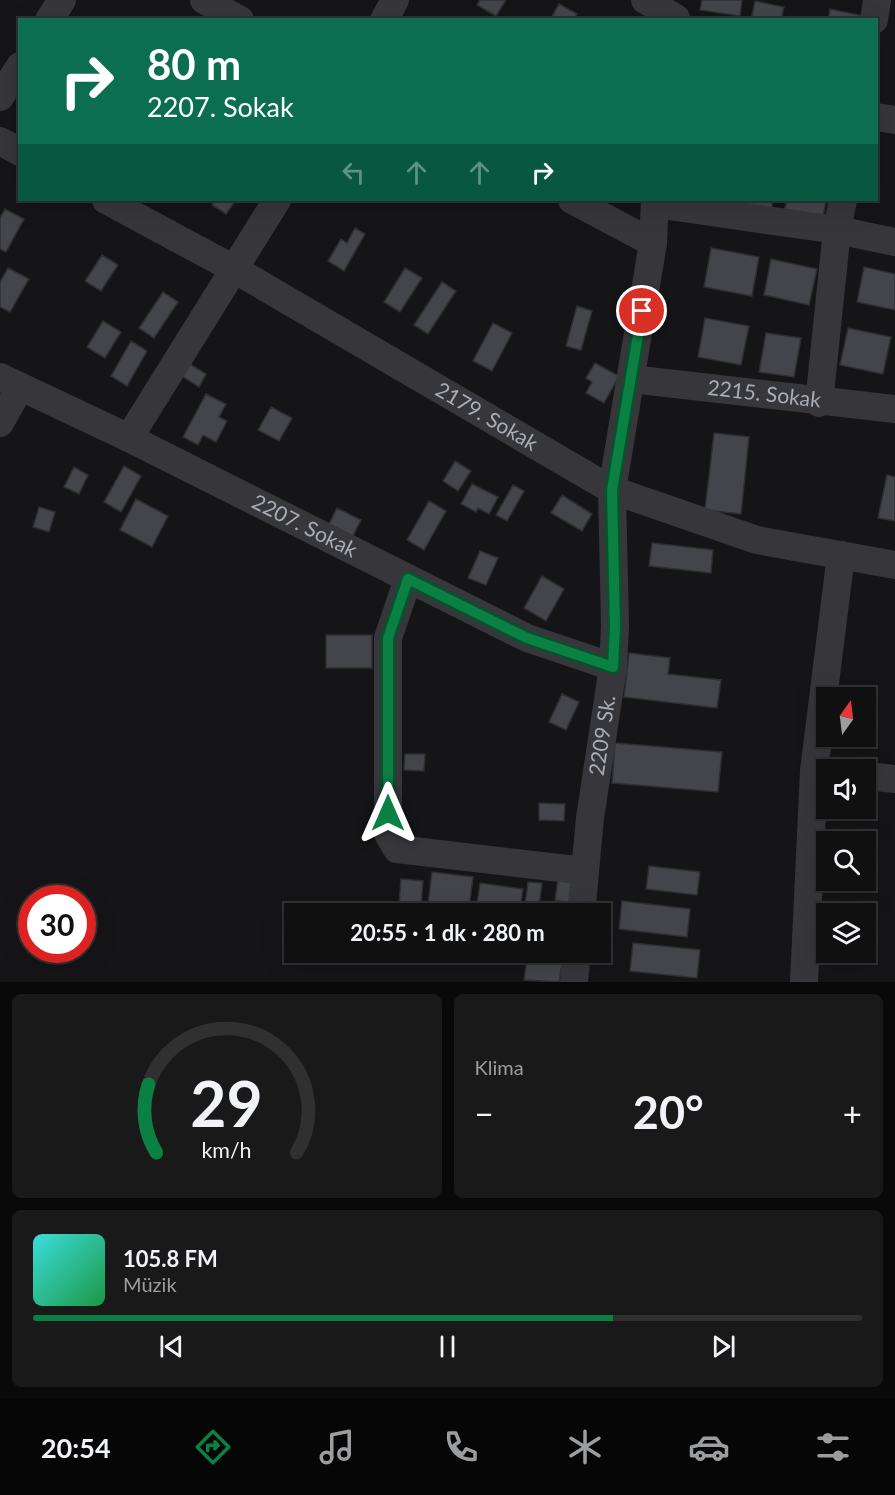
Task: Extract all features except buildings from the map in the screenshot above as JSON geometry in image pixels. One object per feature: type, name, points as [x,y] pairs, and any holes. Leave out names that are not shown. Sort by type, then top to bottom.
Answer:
[{"type":"street","points":[[50,18],[62,0]]},
{"type":"street","points":[[204,0],[236,18]]},
{"type":"street","points":[[385,18],[395,0]]},
{"type":"street","points":[[645,0],[677,12]]},
{"type":"street","points":[[874,18],[877,0]]},
{"type":"street","points":[[0,97],[18,69]]},
{"type":"street","points":[[878,117],[895,120]]},
{"type":"street","points":[[0,141],[18,151]]},
{"type":"street","name":"2179. Sokak","points":[[108,201],[234,269],[612,490],[757,540],[895,565]]},
{"type":"street","points":[[129,438],[276,201]]},
{"type":"street","points":[[574,201],[653,243]]},
{"type":"street","points":[[819,403],[837,230],[843,201]]},
{"type":"street","points":[[655,202],[837,230],[895,242]]},
{"type":"street","name":"2209 Sk.","points":[[582,903],[613,667],[615,626],[612,490],[653,243],[655,202]]},
{"type":"street","name":"2215. Sokak","points":[[631,379],[819,403],[895,409]]},
{"type":"street","points":[[0,423],[10,382]]},
{"type":"street","name":"2207. Sokak","points":[[10,382],[129,438],[527,638],[613,667]]},
{"type":"street","points":[[821,759],[841,555]]},
{"type":"street","points":[[408,579],[388,638],[388,834],[397,849],[585,871]]},
{"type":"street","points":[[876,777],[895,779]]},
{"type":"street","points":[[804,982],[816,819]]},
{"type":"street","points":[[574,982],[576,963]]},
{"type":"route","points":[[388,813],[388,638],[408,579],[527,638],[613,667],[615,626],[612,490],[642,311]]}]
